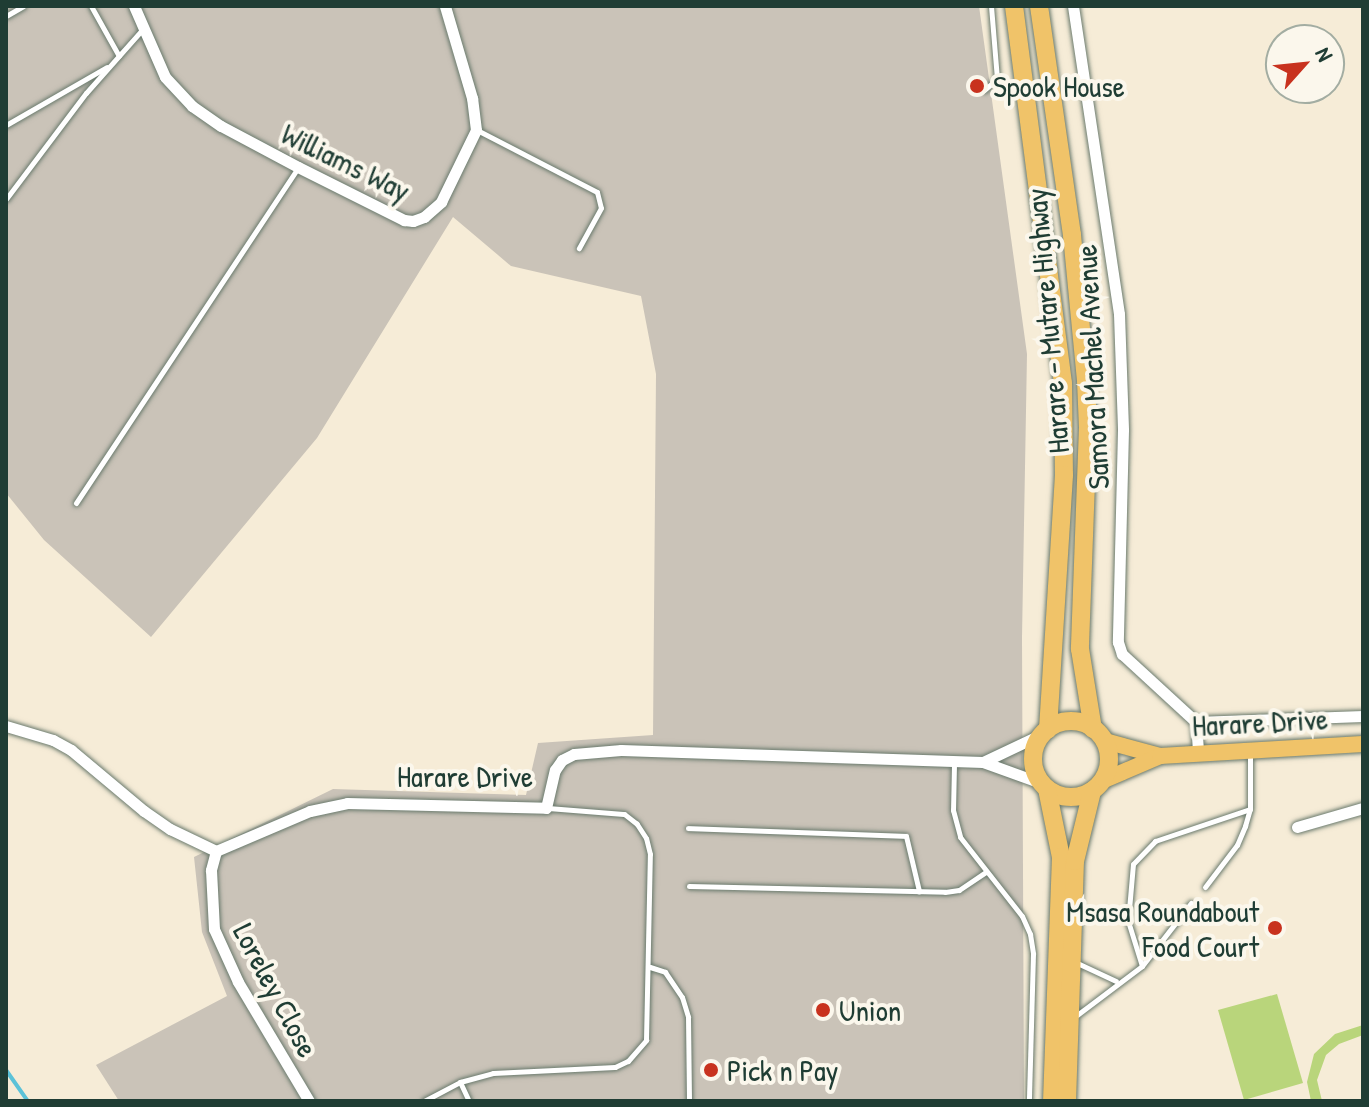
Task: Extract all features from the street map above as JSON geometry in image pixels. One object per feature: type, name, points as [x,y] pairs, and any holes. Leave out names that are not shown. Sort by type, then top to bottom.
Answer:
[{"type":"highway","name":"Harare - Mutare Highway","points":[[1014,6],[1063,383],[1064,475],[1045,731]]},
{"type":"highway","name":"Harare - Mutare Highway","points":[[1039,6],[1072,235],[1086,380],[1080,649],[1099,735]]},
{"type":"highway","points":[[1052,1101],[1061,857],[1044,786],[1033,758],[1045,731],[1071,721],[1099,735],[1109,764],[1097,786],[1075,861],[1067,1101]]},
{"type":"highway","points":[[1044,786],[1074,797],[1097,786]]},
{"type":"main road","name":"Harare Drive","points":[[1099,735],[1160,756]]},
{"type":"main road","name":"Harare Drive","points":[[1097,786],[1160,756],[1363,744]]},
{"type":"street","name":"Williams Way","points":[[134,6],[165,77],[192,106],[221,126],[404,220],[424,217],[441,202],[476,130]]},
{"type":"street","points":[[445,6],[472,98],[476,130]]},
{"type":"street","name":"Samora Machel Avenue","points":[[1073,6],[1119,314],[1123,430],[1118,642],[1125,659],[1174,706]]},
{"type":"street","name":"Harare Drive","points":[[1174,706],[1196,722],[1363,716]]},
{"type":"street","points":[[1196,722],[1198,753]]},
{"type":"street","points":[[6,726],[53,740],[71,750],[144,811],[170,829],[216,851]]},
{"type":"street","name":"Harare Drive","points":[[216,851],[310,811],[347,803],[546,808],[555,770],[562,760],[574,754],[621,750],[954,764],[983,762],[1045,731]]},
{"type":"street","name":"Harare Drive","points":[[983,762],[1044,786]]},
{"type":"street","points":[[1297,827],[1363,808]]},
{"type":"street","name":"Loreley Close","points":[[216,851],[211,870],[214,929],[238,982],[309,1101]]},
{"type":"lane","points":[[6,16],[23,6]]},
{"type":"lane","points":[[91,6],[119,56]]},
{"type":"lane","points":[[984,90],[997,79],[991,6]]},
{"type":"lane","points":[[6,199],[142,30]]},
{"type":"lane","points":[[6,125],[111,65]]},
{"type":"lane","points":[[476,130],[597,192],[601,208],[579,248]]},
{"type":"lane","points":[[76,503],[298,167]]},
{"type":"lane","points":[[1205,887],[1237,845],[1250,809],[1250,751]]},
{"type":"lane","points":[[954,764],[956,825],[964,845],[1022,916],[1030,934],[1033,954],[1029,1101]]},
{"type":"lane","points":[[424,1101],[460,1082],[517,1069],[599,1070],[628,1061],[641,1050],[649,1030],[650,854],[641,829],[624,814],[546,808]]},
{"type":"lane","points":[[1142,966],[1128,921],[1133,864],[1155,841],[1250,809]]},
{"type":"lane","points":[[688,828],[906,836],[919,891]]},
{"type":"lane","points":[[689,886],[959,890],[986,872]]},
{"type":"lane","points":[[1070,1021],[1117,982],[1142,966],[1191,903]]},
{"type":"lane","points":[[1072,960],[1095,974],[1117,982]]},
{"type":"lane","points":[[650,967],[665,972],[682,997],[688,1017],[689,1101]]},
{"type":"lane","points":[[460,1082],[469,1101]]},
{"type":"shaded area","points":[[6,6],[979,6],[1027,354],[1022,638],[1024,1101],[119,1101],[96,1065],[227,996],[202,932],[194,857],[333,789],[526,795],[538,743],[653,735],[656,374],[641,296],[511,266],[453,217],[317,438],[151,637],[44,540],[6,493]]},
{"type":"green space","points":[[1277,994],[1303,1083],[1244,1100],[1218,1010]]},
{"type":"green space","points":[[1363,1025],[1363,1035],[1339,1044],[1326,1055],[1317,1080],[1322,1101],[1311,1101],[1307,1082],[1314,1054],[1335,1034]]},
{"type":"waterway","points":[[6,1070],[28,1101]]},
{"type":"place","name":"Spook House","points":[[977,86]]},
{"type":"place","name":"Msasa Roundabout Food Court","points":[[1275,928]]},
{"type":"place","name":"Union","points":[[823,1010]]},
{"type":"place","name":"Pick n Pay","points":[[711,1070]]}]
